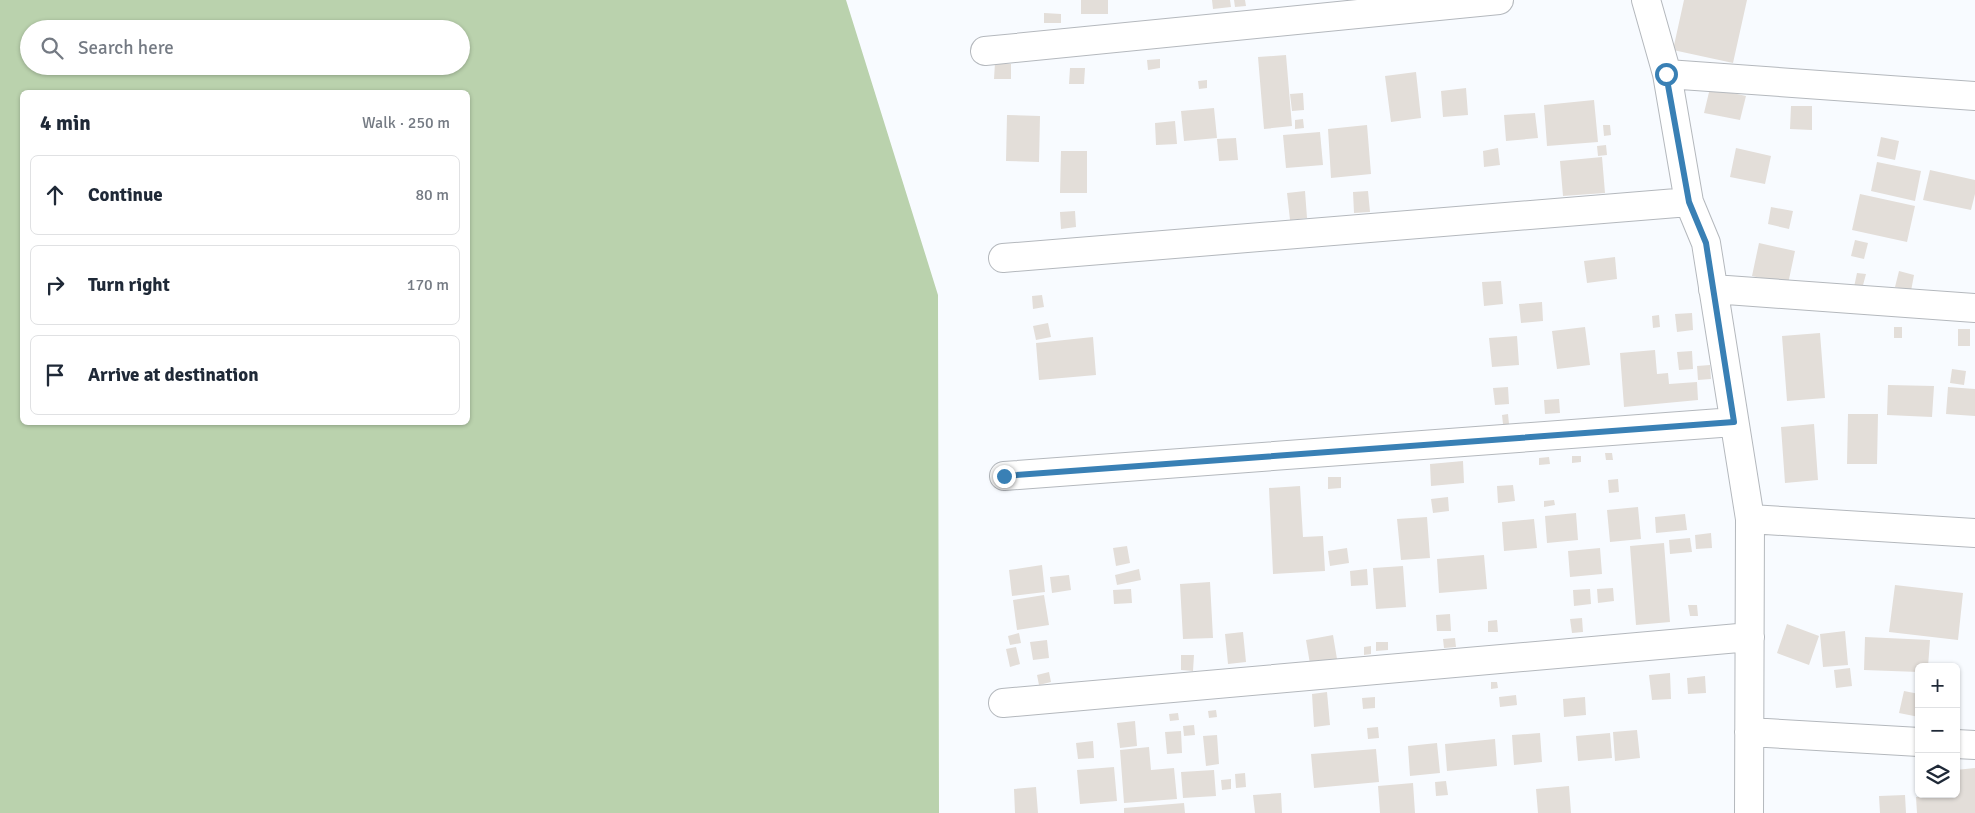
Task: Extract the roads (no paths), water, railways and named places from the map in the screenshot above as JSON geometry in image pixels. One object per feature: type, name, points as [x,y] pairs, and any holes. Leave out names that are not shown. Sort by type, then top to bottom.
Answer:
[{"type":"street","points":[[985,51],[1499,0]]},
{"type":"street","points":[[1646,0],[1666,74],[1689,202],[1706,243],[1750,519],[1749,813]]},
{"type":"street","points":[[1666,74],[1975,96]]},
{"type":"street","points":[[1003,258],[1689,202]]},
{"type":"street","points":[[1713,289],[1975,308]]},
{"type":"street","points":[[1004,476],[1734,422]]},
{"type":"street","points":[[1750,519],[1975,532]]},
{"type":"street","points":[[1003,703],[1750,636]]},
{"type":"street","points":[[1749,732],[1915,742]]},
{"type":"street","points":[[1960,744],[1975,745]]}]
